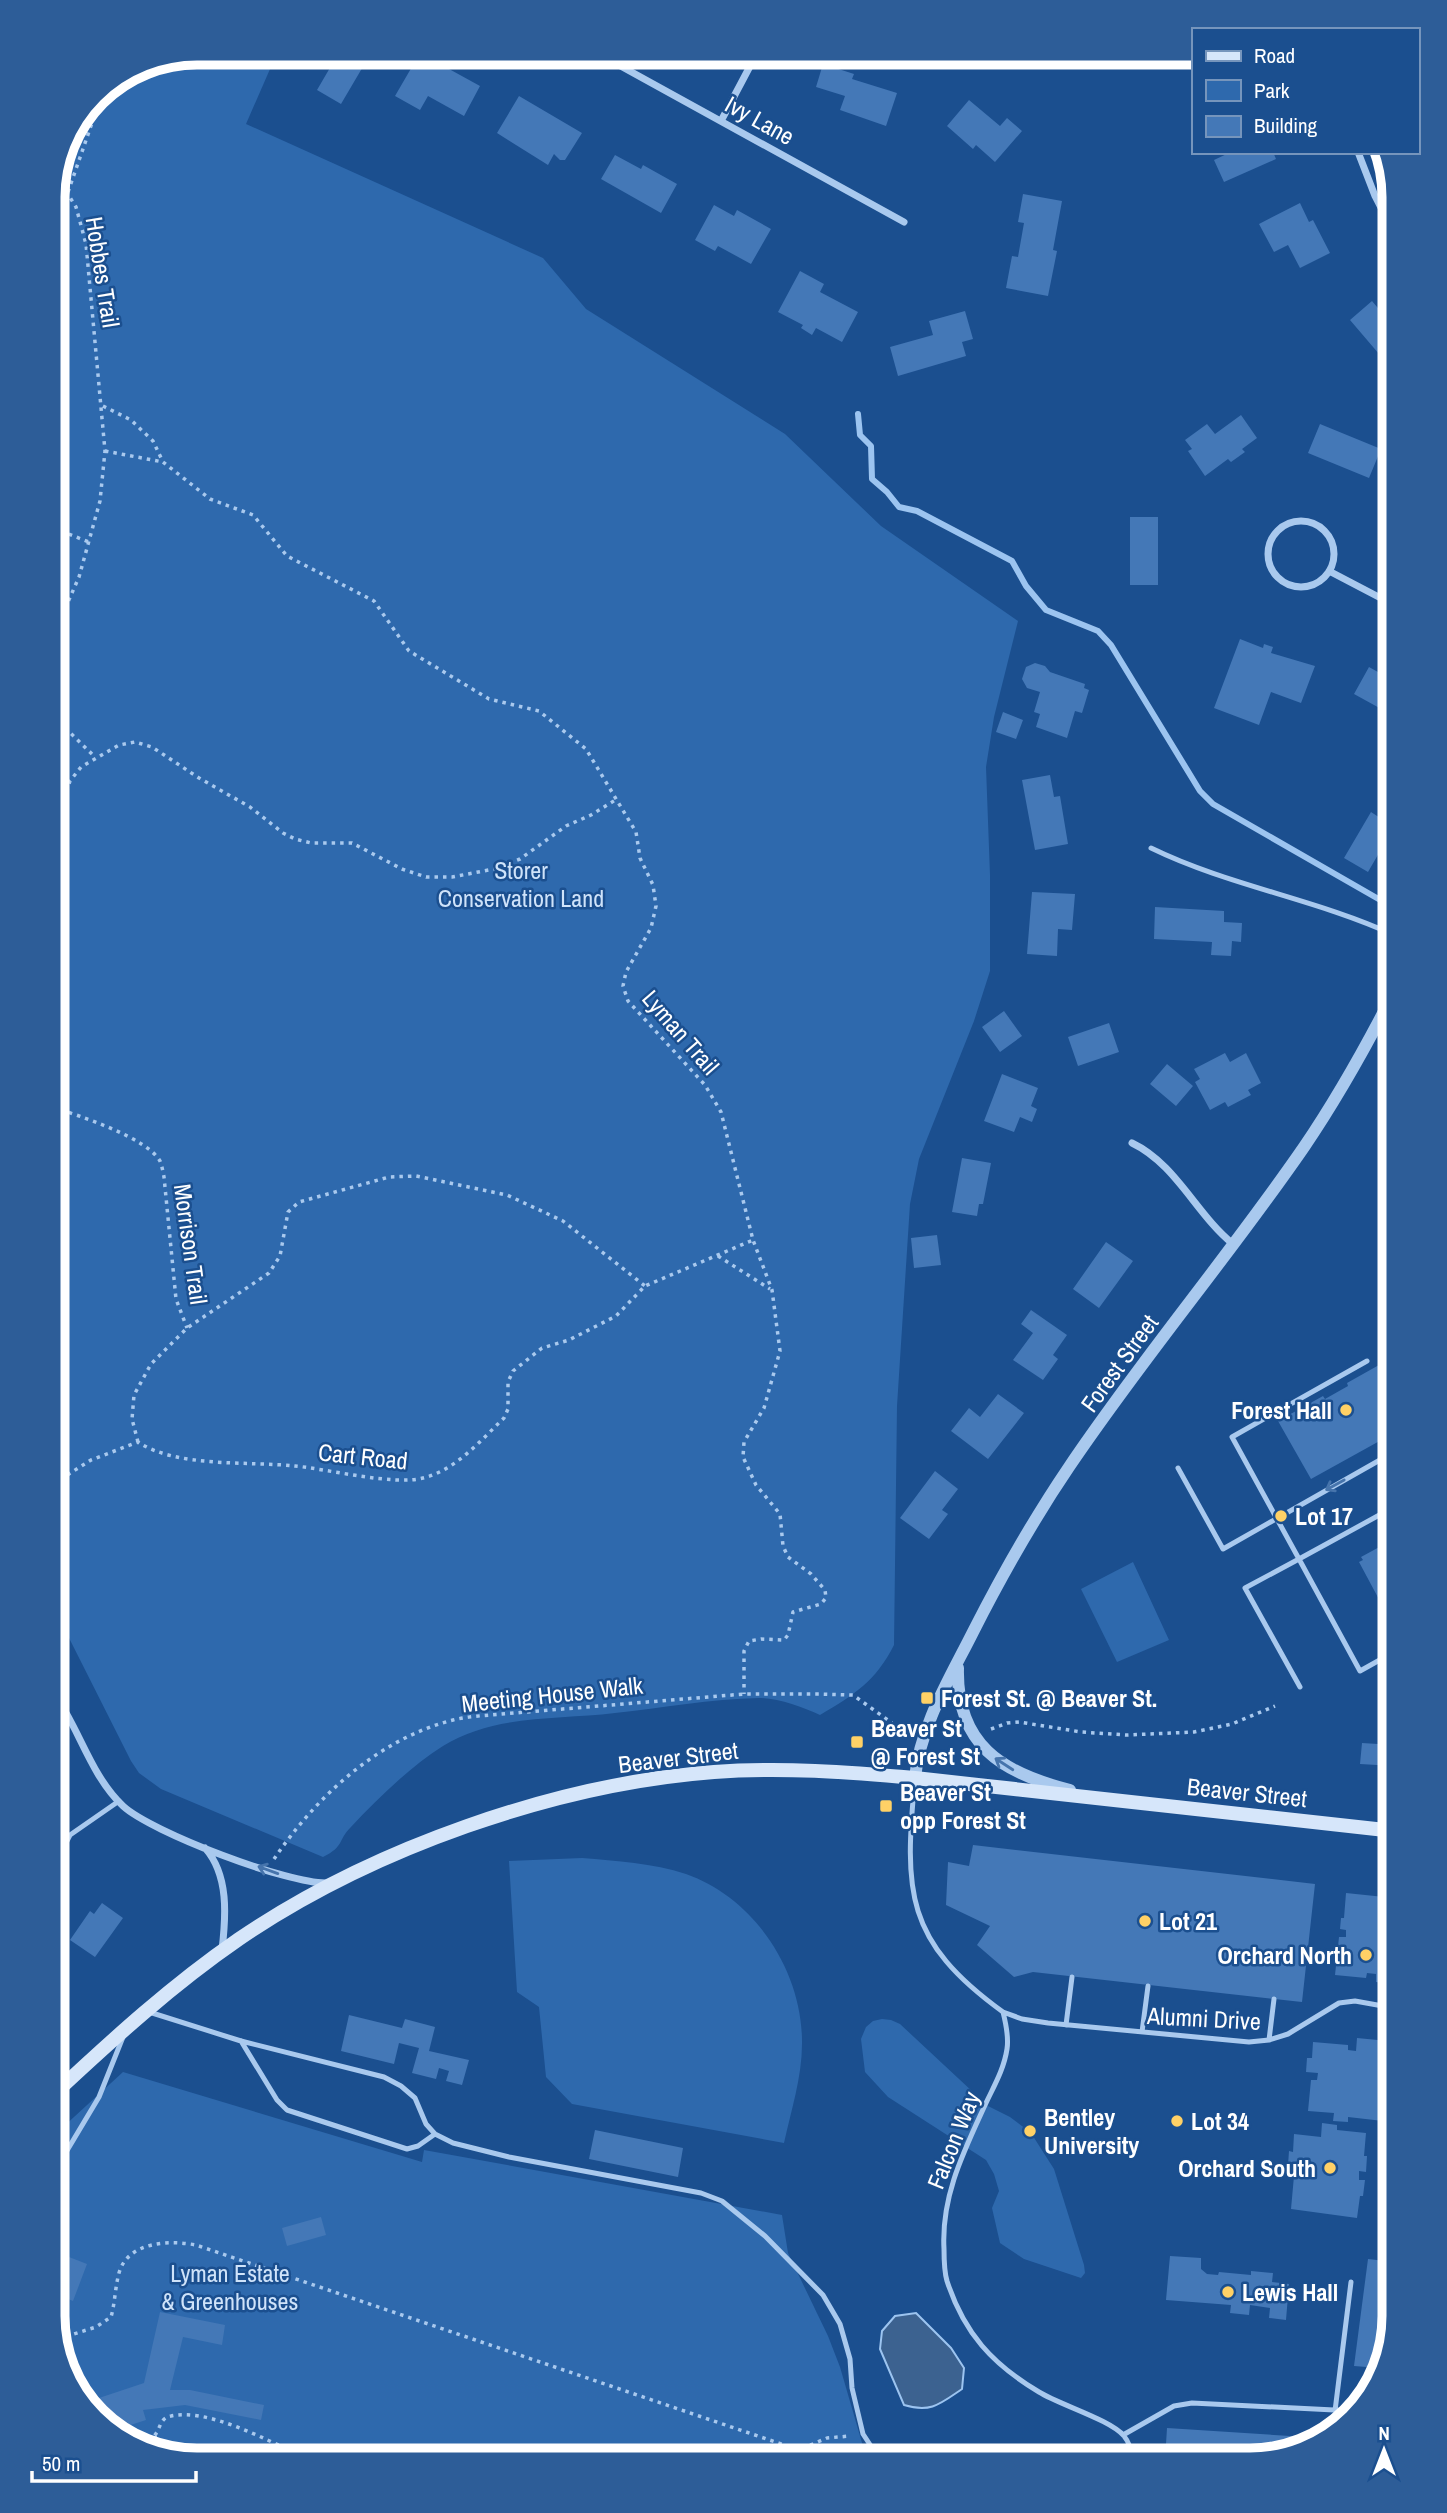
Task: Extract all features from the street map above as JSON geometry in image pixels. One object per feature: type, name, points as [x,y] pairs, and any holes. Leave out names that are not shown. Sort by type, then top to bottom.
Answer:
[{"type":"main road","name":"Beaver Street","points":[[65,2083],[146,2011],[222,1951],[287,1908],[334,1883],[403,1852],[487,1821],[586,1793],[649,1780],[716,1772],[837,1772],[915,1778],[1382,1830]]},
{"type":"street","name":"Ivy Lane","points":[[619,65],[904,222]]},
{"type":"street","points":[[721,121],[751,65]]},
{"type":"street","points":[[1359,154],[1382,209]]},
{"type":"street","points":[[1293,522],[1315,523],[1331,539],[1334,561],[1329,571],[1313,585],[1292,586],[1282,581],[1274,574],[1268,554],[1274,534],[1293,522]]},
{"type":"street","points":[[1329,571],[1382,598]]},
{"type":"street","name":"Forest Street","points":[[915,1778],[923,1737],[1013,1556],[1062,1477],[1322,1119],[1382,1016]]},
{"type":"street","points":[[1132,1143],[1157,1158],[1216,1229],[1233,1244]]},
{"type":"street","points":[[958,1662],[962,1710],[976,1740],[990,1755],[1028,1778],[1115,1801]]},
{"type":"street","points":[[65,1715],[102,1781],[124,1807],[155,1826],[267,1870],[302,1881],[334,1883]]},
{"type":"street","points":[[204,1847],[216,1862],[222,1882],[222,1951]]},
{"type":"lane","points":[[1151,848],[1199,869],[1382,930]]},
{"type":"lane","points":[[1367,1361],[1232,1437],[1360,1671],[1382,1659]]},
{"type":"lane","points":[[1178,1468],[1223,1549],[1382,1459]]},
{"type":"lane","points":[[1300,1687],[1245,1588],[1382,1514]]},
{"type":"lane","points":[[915,1778],[909,1838],[910,1868],[921,1923],[934,1948],[952,1969],[973,1991],[1003,2012]]},
{"type":"lane","points":[[65,1844],[70,1835],[118,1801]]},
{"type":"lane","points":[[1066,2025],[1072,1978]]},
{"type":"lane","points":[[1142,2032],[1148,1986]]},
{"type":"lane","points":[[1269,2040],[1274,1999]]},
{"type":"lane","name":"Alumni Drive","points":[[1003,2012],[1022,2019],[1066,2025],[1249,2042],[1288,2034],[1339,2003],[1355,2001],[1382,2006]]},
{"type":"lane","points":[[146,2011],[241,2041],[384,2077],[401,2085],[415,2098],[426,2124],[435,2134],[453,2143],[509,2157],[701,2193],[722,2201],[765,2236],[823,2295],[840,2324],[850,2359],[852,2388],[863,2434],[872,2448]]},
{"type":"lane","name":"Falcon Way","points":[[1003,2012],[1007,2048],[1002,2069],[958,2163],[946,2201],[943,2239],[945,2276],[956,2309],[974,2339],[1001,2365],[1038,2392],[1072,2410],[1105,2422],[1123,2435]]},
{"type":"lane","points":[[65,2153],[99,2097],[126,2028]]},
{"type":"lane","points":[[241,2041],[277,2100],[287,2110],[407,2149],[418,2146],[435,2134]]},
{"type":"lane","points":[[1335,2411],[1351,2282]]},
{"type":"lane","points":[[1128,2448],[1123,2435],[1174,2406],[1192,2403],[1342,2411]]},
{"type":"path","points":[[68,193],[96,111]]},
{"type":"path","name":"Hobbes Trail","points":[[65,188],[76,207],[86,244],[103,406],[105,451],[100,501],[79,577],[65,607]]},
{"type":"path","name":"Lyman Trail","points":[[103,406],[131,420],[153,441],[163,462],[210,499],[253,515],[287,556],[374,601],[409,651],[489,699],[539,711],[586,749],[636,832],[640,858],[653,885],[656,906],[651,928],[626,972],[623,986],[628,1001],[705,1085],[721,1112],[753,1240],[772,1290],[780,1351],[764,1408],[744,1442],[743,1457],[756,1485],[780,1514],[783,1546],[788,1557],[811,1574],[825,1590],[826,1598],[821,1604],[793,1612],[788,1635],[784,1640],[750,1641],[744,1651],[744,1694]]},
{"type":"path","name":"Lyman Trail","points":[[105,451],[163,462]]},
{"type":"path","points":[[65,533],[89,542]]},
{"type":"path","points":[[65,728],[95,757]]},
{"type":"path","points":[[65,796],[70,781],[81,767],[119,745],[135,741],[152,747],[250,807],[295,839],[311,844],[352,843],[402,869],[426,877],[452,877],[494,869],[520,859],[566,826],[591,816],[618,799]]},
{"type":"path","name":"Morrison Trail","points":[[65,1111],[100,1123],[143,1146],[159,1160],[164,1177],[176,1299],[187,1328]]},
{"type":"path","points":[[65,1476],[91,1460],[138,1442],[132,1419],[134,1395],[151,1364],[187,1328],[269,1273],[280,1256],[288,1212],[299,1202],[389,1177],[416,1176],[507,1195],[563,1221],[645,1286]]},
{"type":"path","name":"Cart Road","points":[[138,1442],[151,1451],[203,1461],[295,1466],[388,1478],[421,1479],[450,1468],[504,1418],[508,1409],[508,1382],[513,1371],[542,1348],[569,1340],[616,1316],[645,1286],[753,1240]]},
{"type":"path","points":[[718,1256],[772,1290]]},
{"type":"path","name":"Meeting House Walk","points":[[267,1870],[292,1832],[326,1796],[357,1769],[386,1749],[421,1731],[454,1720],[744,1694],[853,1695],[892,1723]]},
{"type":"path","points":[[989,1730],[999,1725],[1018,1722],[1081,1732],[1126,1735],[1194,1732],[1232,1724],[1275,1706]]},
{"type":"path","points":[[66,2336],[96,2327],[111,2318],[120,2270],[130,2258],[159,2242],[178,2242],[209,2249],[793,2448]]},
{"type":"path","points":[[149,2439],[155,2436],[162,2420],[170,2416],[193,2416],[222,2421],[284,2448]]},
{"type":"path","points":[[804,2448],[827,2438],[863,2434]]},
{"type":"path","points":[[155,2436],[157,2442]]},
{"type":"green space","name":"Storer Conservation Land","points":[[188,65],[272,65],[246,124],[543,258],[586,309],[785,434],[881,526],[1018,621],[994,717],[986,767],[990,971],[974,1021],[919,1159],[910,1204],[897,1406],[894,1645],[872,1678],[843,1701],[820,1715],[798,1706],[759,1698],[527,1720],[484,1728],[443,1746],[407,1773],[351,1827],[335,1850],[323,1857],[161,1789],[139,1773],[66,1632],[66,179],[78,138],[87,123],[110,97],[138,78],[171,67]]},
{"type":"green space","points":[[1133,1562],[1169,1640],[1117,1662],[1081,1589]]},
{"type":"green space","points":[[582,1858],[621,1861],[673,1870],[711,1885],[753,1919],[770,1941],[794,1990],[802,2044],[798,2081],[784,2143],[572,2104],[546,2077],[539,2007],[517,1992],[509,1861]]},
{"type":"green space","points":[[882,2019],[900,2024],[988,2106],[1010,2117],[1031,2133],[1054,2169],[1084,2265],[1085,2273],[1081,2278],[1024,2259],[1000,2243],[992,2208],[999,2191],[986,2160],[888,2097],[865,2072],[861,2039],[866,2027],[873,2021]]},
{"type":"green space","name":"Lyman Estate & Greenhouses","points":[[123,2072],[422,2162],[424,2150],[782,2215],[788,2253],[828,2336],[864,2448],[188,2448],[171,2446],[138,2435],[110,2416],[87,2390],[78,2375],[67,2342],[65,2125]]},
{"type":"shaded area","points":[[916,2313],[951,2348],[964,2368],[962,2389],[935,2406],[921,2408],[904,2405],[880,2349],[882,2331],[895,2316]]},
{"type":"building","points":[[364,65],[341,104],[317,90],[331,66]]},
{"type":"building","points":[[413,65],[442,65],[480,86],[464,116],[428,96],[420,110],[395,96]]},
{"type":"building","points":[[823,65],[826,65],[854,74],[852,79],[897,93],[886,126],[840,110],[845,96],[816,87]]},
{"type":"building","points":[[519,96],[582,133],[565,160],[560,160],[554,154],[548,165],[497,133]]},
{"type":"building","points":[[969,100],[1000,126],[1007,118],[1022,131],[995,162],[976,145],[973,149],[947,126]]},
{"type":"building","points":[[1227,154],[1274,154],[1276,159],[1224,182],[1214,160]]},
{"type":"building","points":[[615,155],[641,169],[643,165],[677,184],[661,213],[601,179]]},
{"type":"building","points":[[1023,194],[1062,201],[1053,250],[1057,251],[1048,296],[1006,288],[1012,256],[1018,257],[1024,223],[1018,222]]},
{"type":"building","points":[[1300,203],[1309,222],[1313,220],[1330,253],[1300,268],[1288,245],[1274,252],[1259,224]]},
{"type":"building","points":[[714,205],[734,216],[737,210],[771,229],[751,264],[718,246],[715,251],[695,240]]},
{"type":"building","points":[[800,271],[824,284],[820,292],[858,312],[842,342],[816,328],[812,335],[801,328],[803,325],[778,312]]},
{"type":"building","points":[[1372,301],[1382,313],[1382,357],[1350,320]]},
{"type":"building","points":[[965,311],[973,339],[962,342],[966,356],[898,376],[890,347],[933,335],[929,321]]},
{"type":"building","points":[[1241,415],[1257,438],[1242,449],[1245,452],[1231,462],[1228,459],[1205,476],[1188,451],[1192,449],[1185,440],[1207,424],[1215,434]]},
{"type":"building","points":[[1320,424],[1381,449],[1369,478],[1308,453]]},
{"type":"building","points":[[1130,517],[1158,517],[1158,585],[1130,585]]},
{"type":"building","points":[[1240,639],[1263,648],[1264,644],[1273,647],[1271,653],[1315,666],[1301,703],[1271,692],[1259,725],[1214,708]]},
{"type":"building","points":[[1035,663],[1045,666],[1050,672],[1085,684],[1084,688],[1089,690],[1082,713],[1075,711],[1067,738],[1036,727],[1040,714],[1034,712],[1040,692],[1027,688],[1022,679],[1026,667]]},
{"type":"building","points":[[1369,667],[1382,674],[1382,709],[1354,694]]},
{"type":"building","points":[[1003,712],[1023,720],[1016,739],[996,732]]},
{"type":"building","points":[[1050,775],[1054,797],[1060,796],[1068,844],[1035,850],[1022,780]]},
{"type":"building","points":[[1371,812],[1382,819],[1382,848],[1368,872],[1344,858]]},
{"type":"building","points":[[1032,892],[1075,894],[1072,930],[1058,929],[1057,956],[1027,954]]},
{"type":"building","points":[[1155,907],[1224,911],[1224,922],[1242,923],[1241,942],[1232,941],[1231,956],[1211,955],[1212,942],[1154,939]]},
{"type":"building","points":[[1004,1011],[1022,1036],[1000,1052],[982,1027]]},
{"type":"building","points":[[1109,1023],[1119,1052],[1078,1066],[1068,1037]]},
{"type":"building","points":[[1225,1053],[1230,1062],[1246,1053],[1261,1083],[1248,1090],[1251,1095],[1228,1107],[1225,1102],[1210,1110],[1195,1082],[1200,1079],[1194,1069]]},
{"type":"building","points":[[1167,1064],[1193,1086],[1176,1106],[1150,1084]]},
{"type":"building","points":[[1002,1074],[1038,1088],[1031,1106],[1037,1109],[1032,1122],[1020,1117],[1014,1132],[984,1121]]},
{"type":"building","points":[[962,1158],[991,1163],[983,1204],[979,1204],[977,1216],[952,1212]]},
{"type":"building","points":[[937,1235],[941,1265],[914,1268],[911,1238]]},
{"type":"building","points":[[1106,1242],[1133,1261],[1099,1308],[1073,1289]]},
{"type":"building","points":[[1031,1310],[1067,1335],[1053,1355],[1058,1359],[1043,1380],[1013,1360],[1033,1333],[1021,1324]]},
{"type":"building","name":"Forest Hall","points":[[1379,1365],[1382,1367],[1382,1440],[1311,1479],[1278,1421],[1323,1396],[1325,1399]]},
{"type":"building","points":[[998,1394],[1024,1413],[988,1459],[951,1431],[969,1408],[980,1417]]},
{"type":"building","points":[[935,1471],[958,1489],[942,1510],[948,1514],[929,1539],[900,1518]]},
{"type":"building","points":[[1382,1546],[1382,1605],[1359,1562],[1363,1560],[1361,1557]]},
{"type":"building","points":[[1362,1743],[1382,1744],[1382,1765],[1360,1764]]},
{"type":"building","name":"Lot 21","points":[[973,1845],[1315,1884],[1302,2002],[1033,1972],[1014,1977],[977,1945],[990,1926],[946,1905],[948,1862],[969,1866]]},
{"type":"building","name":"Orchard North","points":[[1346,1893],[1382,1897],[1382,1983],[1376,1982],[1376,1974],[1367,1973],[1366,1978],[1335,1975],[1339,1937],[1346,1937],[1346,1930],[1340,1929],[1341,1918],[1344,1918]]},
{"type":"building","points":[[102,1903],[123,1918],[95,1957],[70,1940],[90,1911],[94,1914]]},
{"type":"building","points":[[349,2015],[402,2028],[405,2019],[435,2027],[429,2051],[469,2060],[462,2085],[446,2081],[449,2071],[439,2068],[436,2079],[412,2073],[419,2048],[399,2043],[394,2064],[341,2051]]},
{"type":"building","name":"Orchard South","points":[[1357,2038],[1382,2040],[1382,2121],[1348,2117],[1348,2122],[1333,2121],[1334,2113],[1308,2111],[1311,2080],[1317,2080],[1318,2073],[1306,2072],[1307,2058],[1312,2058],[1313,2042],[1348,2045],[1348,2050],[1356,2051]]},
{"type":"building","name":"Orchard South","points":[[1322,2123],[1337,2125],[1337,2130],[1366,2133],[1366,2172],[1359,2171],[1359,2180],[1365,2180],[1357,2218],[1291,2209],[1295,2165],[1288,2165],[1289,2151],[1293,2152],[1294,2134],[1321,2137]]},
{"type":"building","points":[[595,2130],[683,2148],[678,2177],[589,2159]]},
{"type":"building","points":[[321,2217],[326,2235],[287,2246],[282,2228]]},
{"type":"building","name":"Lewis Hall","points":[[1170,2256],[1201,2258],[1201,2269],[1207,2274],[1218,2275],[1219,2272],[1251,2275],[1251,2271],[1273,2273],[1272,2282],[1289,2284],[1286,2320],[1269,2318],[1270,2308],[1250,2305],[1249,2315],[1230,2313],[1231,2305],[1166,2300]]},
{"type":"building","points":[[69,2257],[87,2264],[73,2301],[65,2298],[65,2267]]},
{"type":"building","points":[[1368,2259],[1382,2261],[1380,2342],[1372,2367],[1354,2366]]},
{"type":"building","points":[[160,2312],[225,2325],[222,2345],[183,2337],[170,2390],[190,2390],[264,2405],[261,2420],[185,2405],[143,2410],[146,2420],[125,2427],[94,2400],[144,2383]]},
{"type":"building","points":[[1167,2428],[1304,2437],[1268,2447],[1166,2448]]},
{"type":"waterway","points":[[858,414],[860,435],[871,446],[872,479],[899,507],[917,511],[1012,561],[1026,586],[1046,610],[1098,631],[1111,645],[1200,791],[1213,804],[1382,901]]},
{"type":"place","name":"Forest Hall","points":[[1346,1410]]},
{"type":"place","name":"Lot 17","points":[[1281,1516]]},
{"type":"place","name":"Forest St. @ Beaver St.","points":[[927,1698]]},
{"type":"place","name":"Beaver St @ Forest St","points":[[857,1742]]},
{"type":"place","name":"Beaver St opp Forest St","points":[[886,1806]]},
{"type":"place","name":"Lot 21","points":[[1145,1921]]},
{"type":"place","name":"Orchard North","points":[[1366,1955]]},
{"type":"place","name":"Lot 34","points":[[1177,2121]]},
{"type":"place","name":"Bentley University","points":[[1030,2131]]},
{"type":"place","name":"Orchard South","points":[[1330,2168]]},
{"type":"place","name":"Lewis Hall","points":[[1228,2292]]}]
